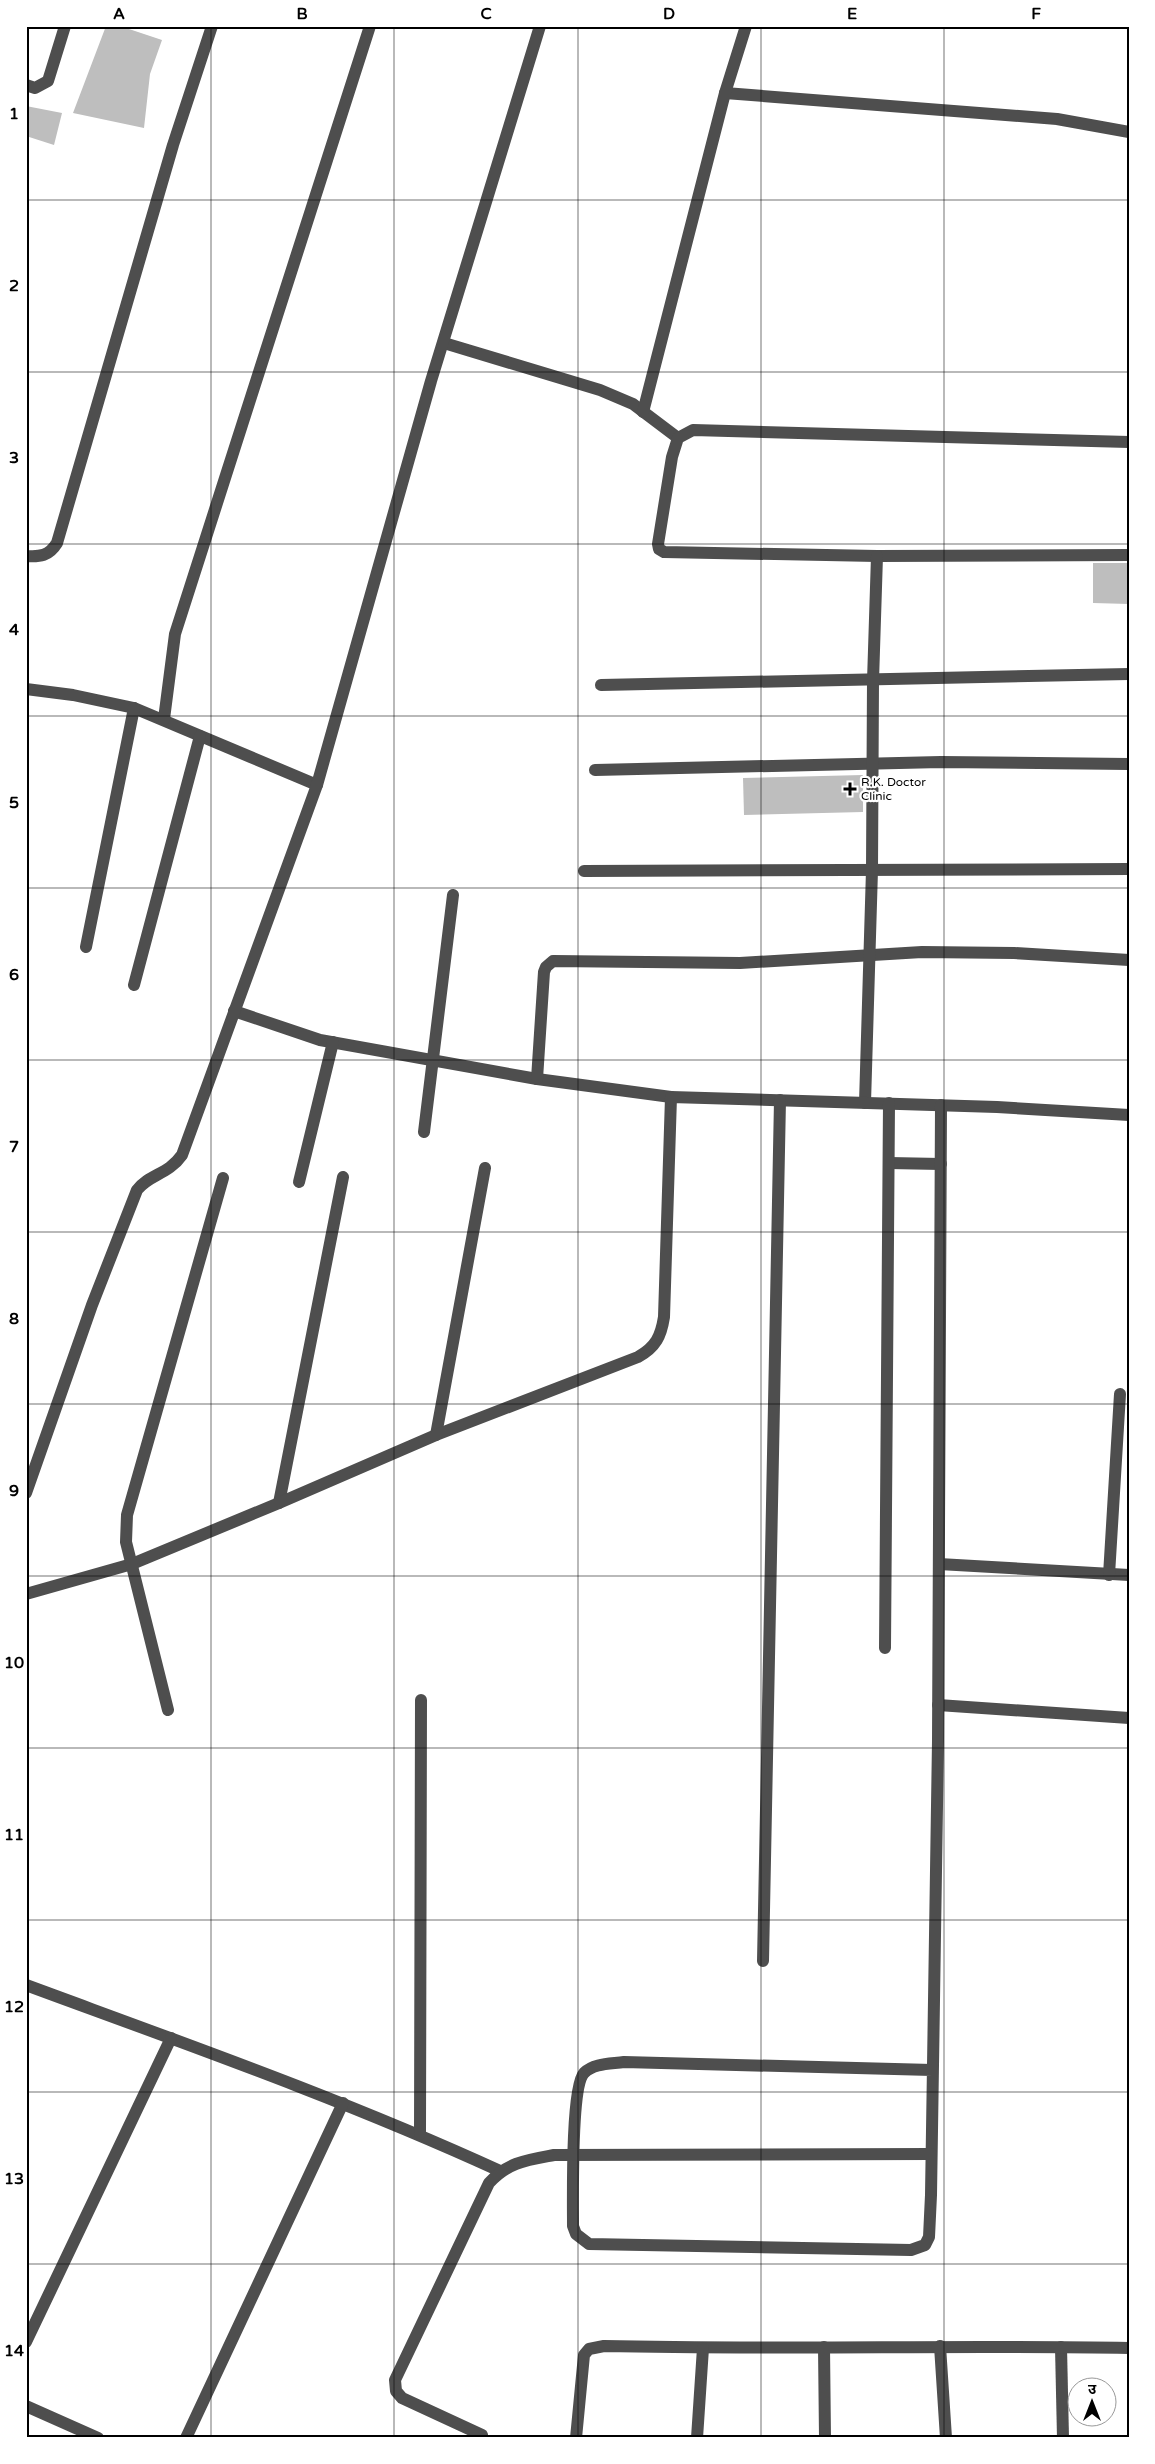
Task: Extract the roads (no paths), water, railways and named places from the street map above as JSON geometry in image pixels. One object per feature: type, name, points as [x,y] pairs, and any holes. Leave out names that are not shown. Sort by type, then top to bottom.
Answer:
[{"type":"street","points":[[26,85],[35,88],[48,81],[66,26]]},
{"type":"street","points":[[26,556],[42,556],[52,551],[56,543],[173,145],[212,26]]},
{"type":"street","points":[[164,719],[174,634],[370,26]]},
{"type":"street","points":[[26,1493],[30,1472],[132,1200],[142,1183],[169,1170],[182,1155],[317,785],[431,381],[540,26]]},
{"type":"street","points":[[643,412],[725,93],[746,26]]},
{"type":"street","points":[[725,93],[1057,119],[1129,132]]},
{"type":"street","points":[[444,342],[600,390],[633,404],[678,438]]},
{"type":"street","points":[[1129,442],[693,430],[678,438],[672,457],[658,544],[660,551],[877,556],[1129,555]]},
{"type":"street","points":[[865,1103],[872,870],[873,680],[877,556]]},
{"type":"street","points":[[601,685],[1129,674]]},
{"type":"street","points":[[26,689],[73,695],[134,708],[317,785]]},
{"type":"street","points":[[86,946],[134,708]]},
{"type":"street","points":[[134,985],[200,736]]},
{"type":"street","points":[[595,770],[874,763],[1129,764]]},
{"type":"street","points":[[584,871],[1129,869]]},
{"type":"street","points":[[424,1132],[453,896]]},
{"type":"street","points":[[536,1079],[544,972],[546,967],[553,961],[740,964],[922,952],[1014,953],[1129,960]]},
{"type":"street","points":[[234,1011],[320,1040],[536,1079],[671,1097],[941,1105],[1129,1115]]},
{"type":"street","points":[[299,1182],[333,1042]]},
{"type":"street","points":[[26,1594],[132,1564],[280,1503],[436,1435],[638,1357],[651,1350],[662,1330],[664,1317],[671,1097]]},
{"type":"street","points":[[763,1961],[780,1100]]},
{"type":"street","points":[[885,1648],[889,1103]]},
{"type":"street","points":[[932,2070],[624,2062],[593,2066],[583,2074],[578,2088],[574,2154],[573,2226],[576,2234],[589,2244],[911,2250],[925,2244],[929,2237],[931,2154],[938,1705],[941,1105]]},
{"type":"street","points":[[889,1163],[941,1164]]},
{"type":"street","points":[[436,1435],[485,1168]]},
{"type":"street","points":[[280,1503],[343,1177]]},
{"type":"street","points":[[168,1710],[126,1542],[127,1515],[223,1178]]},
{"type":"street","points":[[1109,1575],[1120,1394]]},
{"type":"street","points":[[939,1564],[1129,1576]]},
{"type":"street","points":[[420,2134],[421,1700]]},
{"type":"street","points":[[938,1705],[1129,1718]]},
{"type":"street","points":[[26,1985],[343,2103],[420,2134],[500,2171]]},
{"type":"street","points":[[26,2342],[171,2038]]},
{"type":"street","points":[[186,2438],[343,2103]]},
{"type":"street","points":[[482,2435],[402,2398],[396,2391],[395,2380],[489,2183],[500,2171],[521,2161],[554,2154],[931,2154]]},
{"type":"street","points":[[576,2438],[581,2366],[584,2355],[589,2349],[604,2346],[703,2348],[940,2346],[1129,2348]]},
{"type":"street","points":[[940,2346],[946,2438]]},
{"type":"street","points":[[824,2347],[825,2438]]},
{"type":"street","points":[[1061,2347],[1063,2438]]},
{"type":"street","points":[[697,2438],[703,2348]]},
{"type":"street","points":[[26,2406],[98,2438]]},
{"type":"place","name":"R.K. Doctor Clinic","points":[[850,789]]}]
